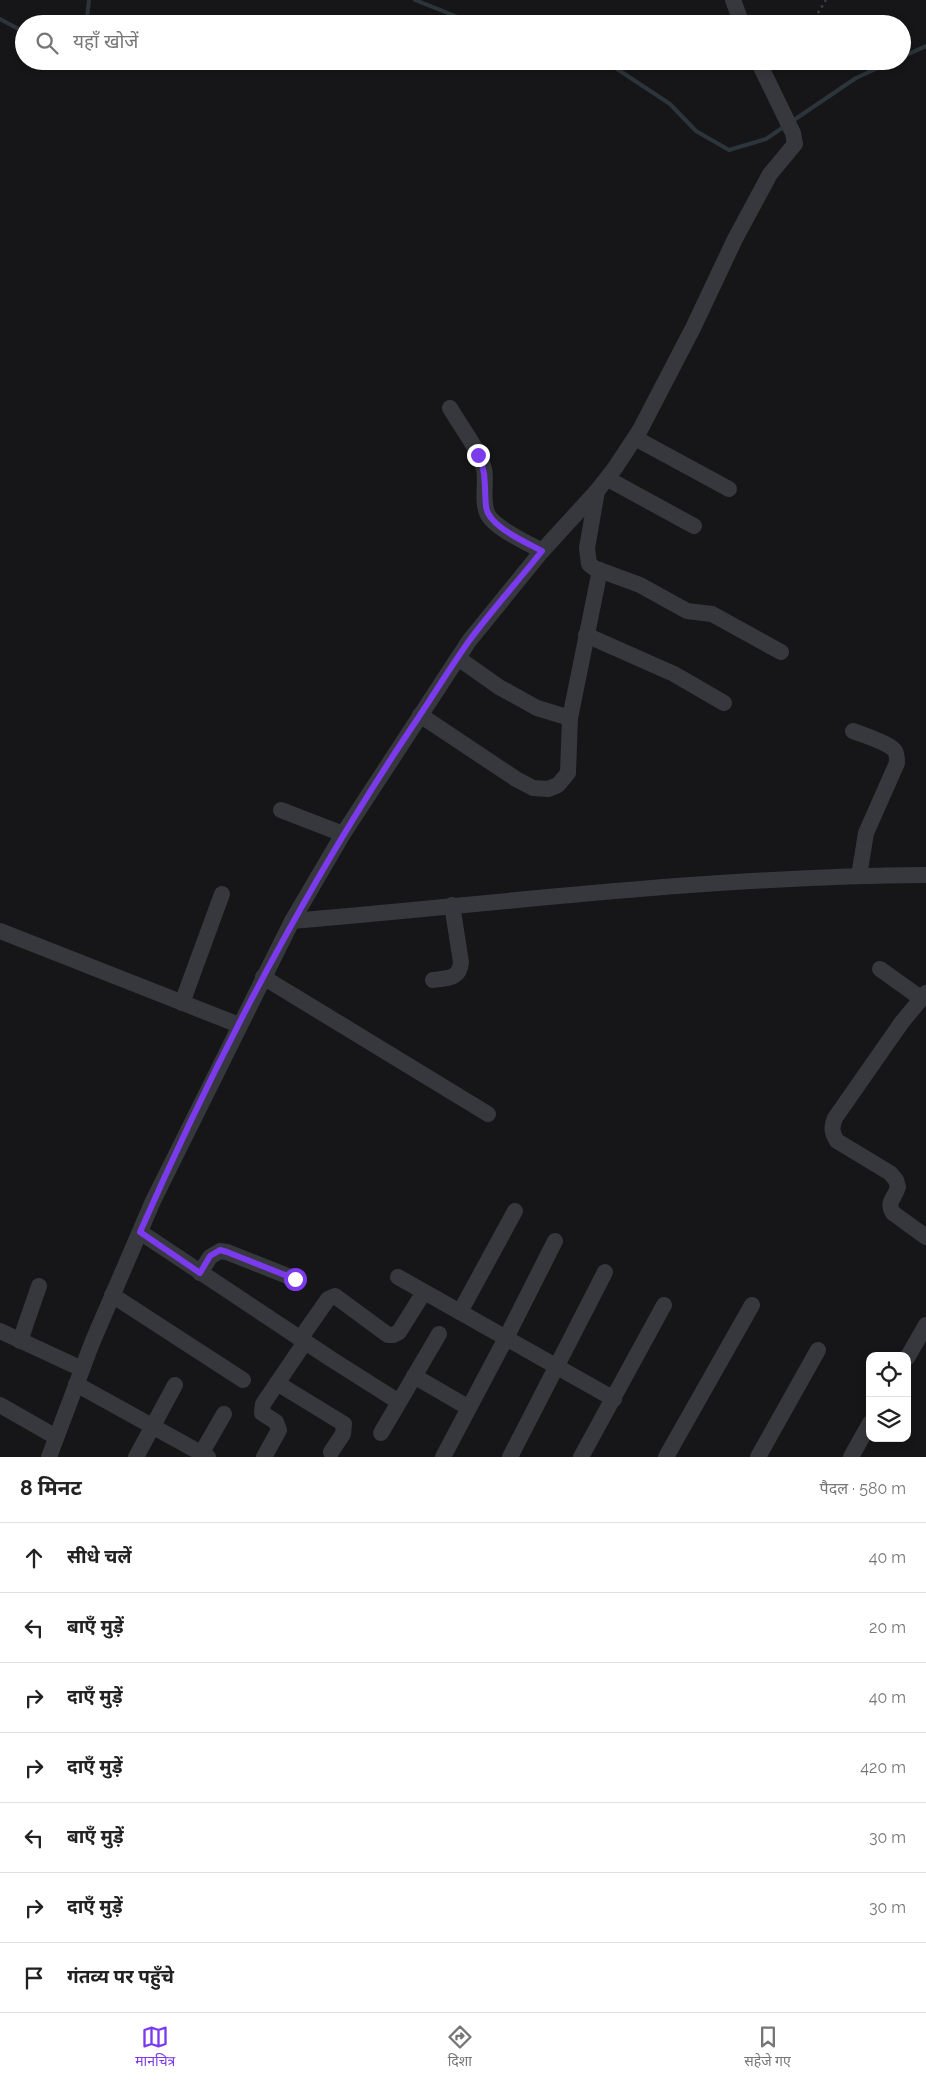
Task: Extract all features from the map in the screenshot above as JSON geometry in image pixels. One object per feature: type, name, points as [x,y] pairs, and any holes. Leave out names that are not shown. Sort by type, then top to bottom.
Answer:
[{"type":"street","points":[[733,0],[739,15]]},
{"type":"street","points":[[49,1457],[82,1369],[140,1232],[239,1025],[292,921],[343,834],[469,642],[542,551],[602,485],[635,438],[693,328],[761,190],[777,164],[796,144],[793,133],[762,70]]},
{"type":"street","points":[[450,408],[482,463],[486,480],[486,507],[488,515],[502,528],[542,551]]},
{"type":"street","points":[[635,438],[729,489]]},
{"type":"street","points":[[602,485],[694,526]]},
{"type":"street","points":[[602,485],[587,557],[589,564],[640,585],[687,611],[712,614],[780,652]]},
{"type":"street","points":[[420,715],[516,779],[542,790],[558,785],[568,773],[570,718],[600,570]]},
{"type":"street","points":[[586,635],[652,664],[724,703]]},
{"type":"street","points":[[458,658],[499,687],[537,708],[570,718]]},
{"type":"street","points":[[853,731],[889,746],[895,750],[897,756],[897,763],[866,833],[859,876]]},
{"type":"street","points":[[281,810],[343,834]]},
{"type":"street","points":[[292,921],[452,905],[710,884],[859,876],[926,876]]},
{"type":"street","points":[[182,1003],[222,894]]},
{"type":"street","points":[[433,980],[452,977],[458,974],[461,969],[452,905]]},
{"type":"street","points":[[0,931],[239,1025]]},
{"type":"street","points":[[880,970],[924,996],[902,1022],[834,1118],[831,1127],[837,1141],[890,1173],[896,1180],[898,1187],[891,1200],[890,1209],[893,1213],[924,1230]]},
{"type":"street","points":[[263,977],[488,1114]]},
{"type":"street","points":[[460,1312],[515,1211]]},
{"type":"street","points":[[140,1232],[399,1402]]},
{"type":"street","points":[[443,1457],[555,1241]]},
{"type":"street","points":[[200,1273],[210,1256],[220,1250],[295,1279]]},
{"type":"street","points":[[510,1457],[605,1272]]},
{"type":"street","points":[[398,1277],[614,1399]]},
{"type":"street","points":[[20,1341],[39,1286]]},
{"type":"street","points":[[264,1457],[279,1430],[276,1422],[265,1416],[261,1408],[328,1299],[335,1296],[388,1335],[393,1335],[399,1332],[424,1292]]},
{"type":"street","points":[[112,1296],[243,1380]]},
{"type":"street","points":[[581,1457],[664,1305]]},
{"type":"street","points":[[666,1457],[752,1305]]},
{"type":"street","points":[[910,1352],[926,1325]]},
{"type":"street","points":[[0,1331],[82,1369]]},
{"type":"street","points":[[380,1433],[439,1334]]},
{"type":"street","points":[[758,1457],[818,1350]]},
{"type":"street","points":[[414,1376],[469,1408]]},
{"type":"street","points":[[277,1383],[344,1424],[343,1434],[333,1455]]},
{"type":"street","points":[[76,1384],[204,1455],[224,1414]]},
{"type":"street","points":[[136,1457],[175,1385]]},
{"type":"street","points":[[0,1405],[56,1437]]},
{"type":"street","points":[[851,1457],[866,1431]]},
{"type":"path","points":[[817,15],[826,0]]},
{"type":"waterway","points":[[87,15],[89,0]]},
{"type":"waterway","points":[[415,0],[453,15]]},
{"type":"waterway","points":[[0,19],[15,27]]},
{"type":"waterway","points":[[911,53],[926,46]]},
{"type":"waterway","points":[[619,70],[670,104],[696,131],[729,150],[766,139],[785,126]]},
{"type":"waterway","points":[[791,122],[856,78],[873,70]]},
{"type":"route","points":[[295,1279],[220,1250],[210,1256],[200,1273],[140,1232],[153,1201],[263,977],[292,921],[336,845],[469,642],[542,551],[502,528],[488,515],[486,507],[486,480],[478,455]]}]
